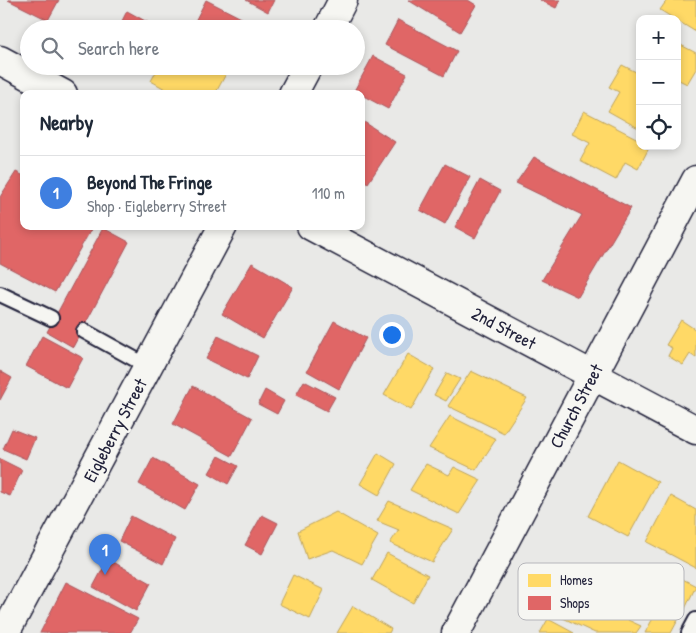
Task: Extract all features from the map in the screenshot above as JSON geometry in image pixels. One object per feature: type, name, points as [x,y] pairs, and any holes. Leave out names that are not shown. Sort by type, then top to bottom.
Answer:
[{"type":"street","points":[[333,20],[343,0]]},
{"type":"street","points":[[0,60],[20,71]]},
{"type":"street","points":[[28,75],[56,90]]},
{"type":"street","points":[[295,90],[303,75]]},
{"type":"street","name":"Church Street","points":[[456,633],[696,180]]},
{"type":"street","name":"Eigleberry Street","points":[[5,633],[221,230]]},
{"type":"street","name":"2nd Street","points":[[319,230],[696,430]]},
{"type":"lane","points":[[0,294],[51,318]]},
{"type":"lane","points":[[84,331],[149,367]]},
{"type":"lane","points":[[689,633],[696,620]]},
{"type":"building: Homes","points":[[667,0],[696,0],[696,32],[681,23],[681,15],[668,15],[660,10]]},
{"type":"building: Homes","points":[[681,45],[696,53],[696,69],[687,84],[681,81]]},
{"type":"building: Homes","points":[[622,65],[636,72],[636,127],[608,111],[619,92],[609,87]]},
{"type":"building: Homes","points":[[154,75],[225,75],[217,90],[167,90],[151,81]]},
{"type":"building: Homes","points":[[584,111],[636,138],[636,150],[648,150],[638,169],[625,162],[616,180],[580,161],[590,143],[572,134]]},
{"type":"building: Homes","points":[[681,320],[696,330],[696,358],[690,354],[683,365],[668,356],[672,348],[666,345]]},
{"type":"building: Homes","points":[[408,354],[434,369],[411,410],[384,395]]},
{"type":"building: Homes","points":[[471,371],[527,398],[504,433],[448,406]]},
{"type":"building: Homes","points":[[447,373],[460,379],[446,401],[434,395]]},
{"type":"building: Homes","points":[[450,416],[496,439],[476,470],[429,448]]},
{"type":"building: Homes","points":[[378,453],[396,464],[379,495],[360,484]]},
{"type":"building: Homes","points":[[618,460],[658,482],[628,537],[588,516]]},
{"type":"building: Homes","points":[[426,464],[449,475],[454,467],[481,480],[459,514],[410,490]]},
{"type":"building: Homes","points":[[671,496],[696,510],[696,568],[647,542]]},
{"type":"building: Homes","points":[[389,501],[453,529],[432,562],[390,543],[399,530],[377,521]]},
{"type":"building: Homes","points":[[336,512],[378,536],[362,564],[333,550],[307,559],[298,531]]},
{"type":"building: Homes","points":[[387,553],[428,575],[413,603],[372,580]]},
{"type":"building: Homes","points":[[293,575],[324,590],[310,619],[279,604]]},
{"type":"building: Homes","points":[[684,580],[696,586],[684,611]]},
{"type":"building: Homes","points":[[353,606],[391,629],[389,633],[337,633]]},
{"type":"building: Homes","points":[[547,620],[550,620],[574,633],[540,633]]},
{"type":"building: Homes","points":[[567,620],[628,620],[641,626],[636,633],[595,633]]},
{"type":"building: Homes","points":[[652,620],[678,620],[671,633],[645,633]]},
{"type":"building: Shops","points":[[8,0],[59,0],[48,20]]},
{"type":"building: Shops","points":[[206,0],[245,20],[196,20]]},
{"type":"building: Shops","points":[[246,0],[274,0],[268,12]]},
{"type":"building: Shops","points":[[408,0],[468,0],[476,5],[460,32]]},
{"type":"building: Shops","points":[[540,0],[560,0],[556,8]]},
{"type":"building: Shops","points":[[127,11],[143,20],[122,20]]},
{"type":"building: Shops","points":[[398,20],[457,51],[444,76],[385,45]]},
{"type":"building: Shops","points":[[373,56],[407,74],[388,109],[365,97],[365,90],[355,90],[363,75],[365,75],[365,71]]},
{"type":"building: Shops","points":[[365,123],[395,142],[368,183],[365,181]]},
{"type":"building: Shops","points":[[534,157],[631,208],[578,297],[542,280],[582,215],[516,183]]},
{"type":"building: Shops","points":[[445,164],[470,177],[445,224],[420,210]]},
{"type":"building: Shops","points":[[16,172],[20,174],[20,230],[91,230],[55,292],[0,263],[0,197]]},
{"type":"building: Shops","points":[[480,180],[500,191],[475,238],[455,227]]},
{"type":"building: Shops","points":[[102,230],[107,230],[129,242],[73,347],[47,332]]},
{"type":"building: Shops","points":[[252,263],[293,287],[263,338],[222,314]]},
{"type":"building: Shops","points":[[334,321],[366,338],[339,389],[307,371]]},
{"type":"building: Shops","points":[[42,336],[83,358],[67,388],[26,366]]},
{"type":"building: Shops","points":[[218,336],[258,356],[247,379],[206,359]]},
{"type":"building: Shops","points":[[0,371],[12,378],[0,400]]},
{"type":"building: Shops","points":[[304,381],[335,397],[327,411],[296,395]]},
{"type":"building: Shops","points":[[193,386],[252,418],[232,456],[173,424]]},
{"type":"building: Shops","points":[[265,390],[284,401],[277,414],[258,404]]},
{"type":"building: Shops","points":[[12,429],[35,438],[26,459],[3,449]]},
{"type":"building: Shops","points":[[219,456],[238,466],[228,484],[209,473]]},
{"type":"building: Shops","points":[[153,458],[200,484],[185,510],[139,484]]},
{"type":"building: Shops","points":[[0,459],[22,470],[10,496],[0,492]]},
{"type":"building: Shops","points":[[262,515],[278,523],[262,554],[245,545]]},
{"type":"building: Shops","points":[[131,516],[175,539],[163,564],[119,541]]},
{"type":"building: Shops","points":[[108,559],[151,583],[136,611],[93,587]]},
{"type":"building: Shops","points":[[66,582],[138,619],[130,633],[40,633]]},
{"type":"place","name":"Beyond The Fringe","points":[[105,575]]}]
